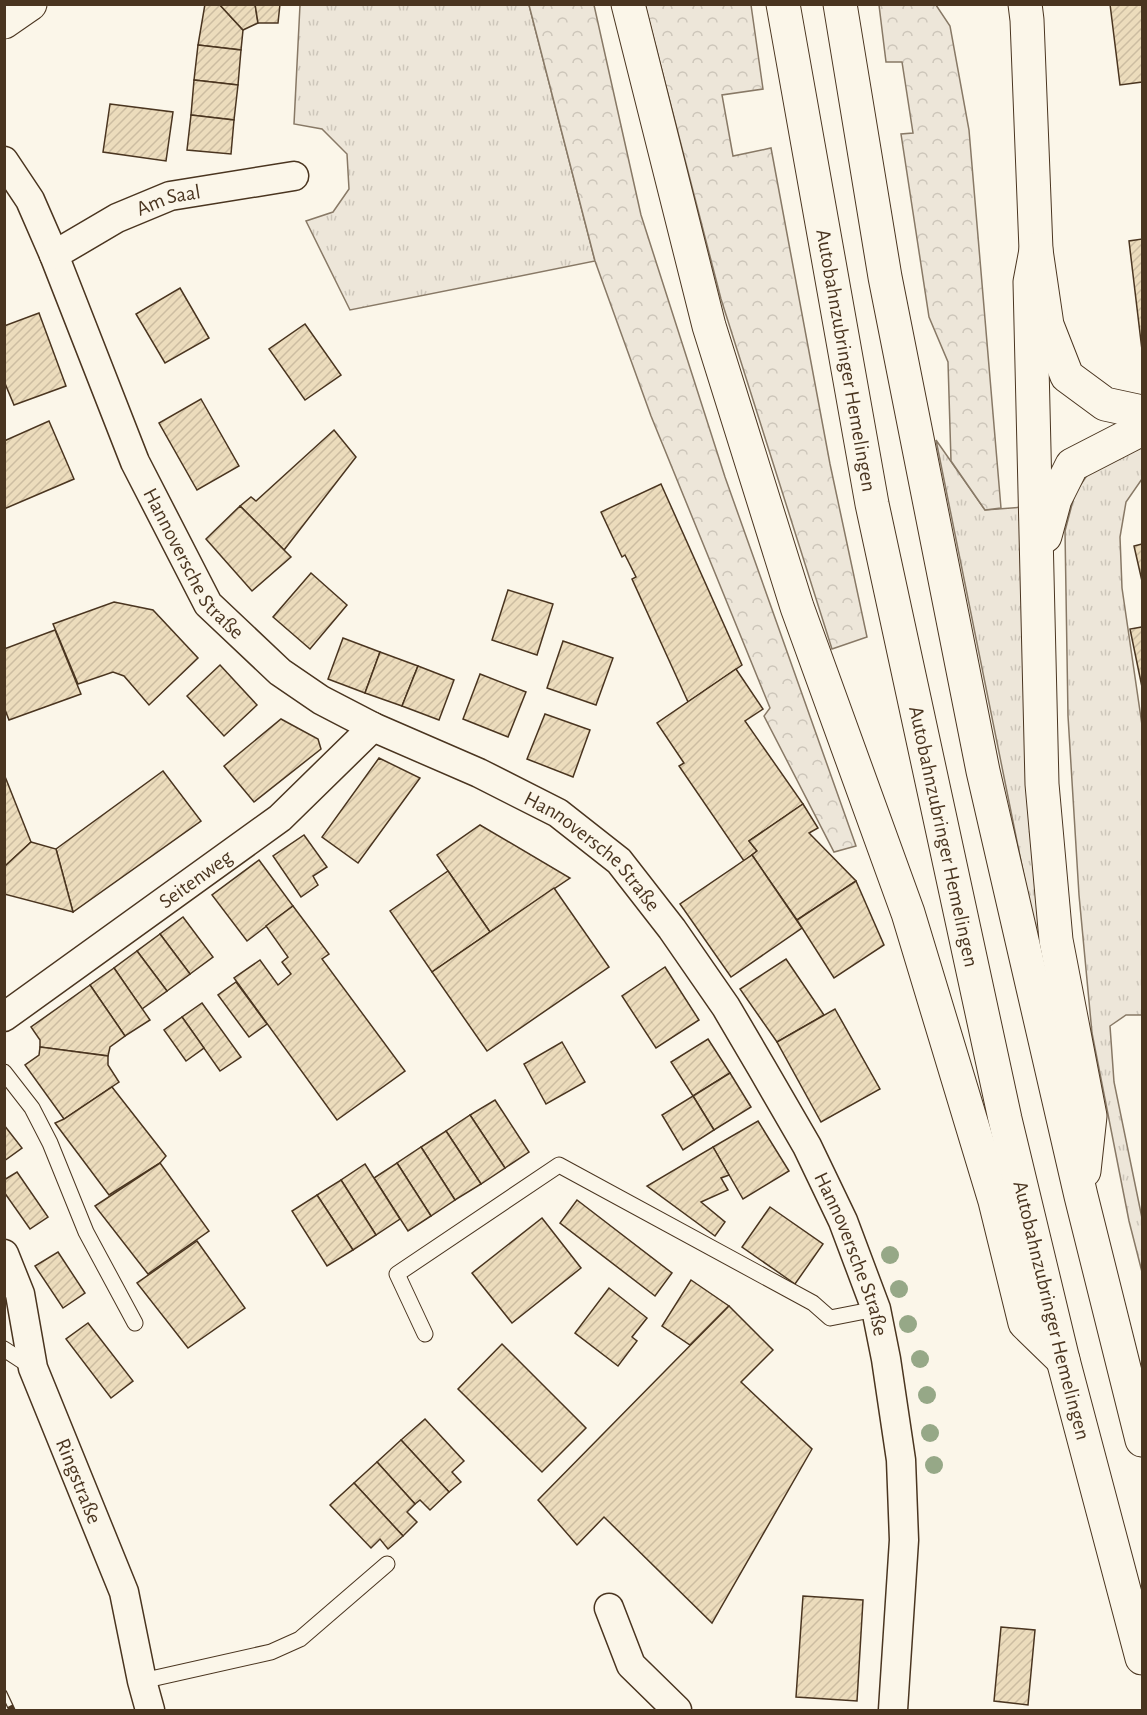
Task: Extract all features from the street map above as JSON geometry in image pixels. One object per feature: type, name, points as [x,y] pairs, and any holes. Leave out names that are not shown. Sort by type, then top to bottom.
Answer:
[{"type":"main road","points":[[4,22],[30,4]]},
{"type":"main road","points":[[628,4],[709,326],[797,607],[908,913],[995,1201],[1025,1323],[1063,1360]]},
{"type":"main road","name":"Autobahnzubringer Hemelingen","points":[[783,4],[872,504],[1005,1119],[1063,1360],[1143,1658]]},
{"type":"main road","points":[[840,4],[885,277],[983,771],[1081,1196],[1143,1440]]},
{"type":"main road","points":[[1025,4],[1036,250],[1047,325],[1067,376],[1105,404],[1143,412]]},
{"type":"main road","points":[[1036,250],[1030,282],[1042,784],[1056,940],[1090,1116],[1081,1196]]},
{"type":"main road","points":[[1038,563],[1055,499],[1072,465],[1143,429]]},
{"type":"street","name":"Hannoversche Straße","points":[[4,161],[30,200],[54,255],[135,462],[208,604],[280,672],[321,700],[373,727],[478,773],[558,813],[619,861],[672,929],[726,1007],[807,1146],[843,1221],[876,1309],[902,1460],[904,1540],[893,1710]]},
{"type":"street","name":"Am Saal","points":[[54,255],[117,218],[170,196],[294,176]]},
{"type":"street","name":"Seitenweg","points":[[4,1017],[280,818],[373,727]]},
{"type":"street","name":"Ringstraße","points":[[4,1254],[20,1294],[33,1368],[124,1592],[150,1710]]},
{"type":"street","points":[[609,1608],[631,1665],[677,1710]]},
{"type":"lane","points":[[4,1072],[32,1108],[50,1143],[86,1232],[135,1323]]},
{"type":"lane","points":[[425,1334],[397,1274],[559,1165],[813,1304],[830,1318],[876,1309]]},
{"type":"lane","points":[[4,1349],[33,1368]]},
{"type":"lane","points":[[142,1681],[271,1652],[300,1639],[387,1564]]},
{"type":"green space","points":[[300,5],[529,5],[595,261],[350,310],[306,221],[333,212],[349,189],[347,154],[322,129],[294,124]]},
{"type":"green space","points":[[529,5],[594,5],[641,215],[725,477],[856,846],[834,852],[764,716],[770,708],[651,416],[595,261]]},
{"type":"green space","points":[[645,5],[751,5],[763,89],[722,95],[733,156],[771,148],[830,464],[867,637],[832,649],[721,299]]},
{"type":"green space","points":[[879,5],[936,5],[950,26],[969,130],[1001,508],[985,510],[951,461],[948,362],[929,317],[901,134],[913,133],[902,62],[886,62]]},
{"type":"green space","points":[[936,440],[985,510],[1024,507],[1042,956],[1027,891]]},
{"type":"green space","points":[[1142,445],[1142,479],[1126,502],[1120,537],[1122,588],[1142,725],[1142,1015],[1126,1015],[1110,1026],[1114,1082],[1142,1218],[1142,1272],[1129,1221],[1092,1033],[1079,895],[1068,716],[1065,531],[1075,493],[1090,471]]},
{"type":"building","points":[[205,4],[219,4],[243,30],[241,50],[198,45]]},
{"type":"building","points":[[219,4],[255,4],[258,23],[243,30]]},
{"type":"building","points":[[255,4],[280,4],[278,23],[258,23]]},
{"type":"building","points":[[1110,4],[1142,4],[1142,82],[1120,85]]},
{"type":"building","points":[[198,45],[241,50],[238,85],[194,80]]},
{"type":"building","points":[[194,80],[238,85],[234,120],[191,115]]},
{"type":"building","points":[[110,104],[173,112],[166,161],[103,152]]},
{"type":"building","points":[[191,115],[234,120],[231,154],[187,150]]},
{"type":"building","points":[[1142,239],[1142,350],[1129,241]]},
{"type":"building","points":[[180,288],[209,338],[165,363],[136,314]]},
{"type":"building","points":[[39,313],[66,386],[14,405],[4,381],[4,326]]},
{"type":"building","points":[[305,324],[341,375],[305,400],[269,349]]},
{"type":"building","points":[[201,399],[239,466],[197,490],[159,423]]},
{"type":"building","points":[[49,421],[74,479],[4,509],[4,441]]},
{"type":"building","points":[[334,430],[356,457],[284,550],[240,506],[251,497],[256,501]]},
{"type":"building","points":[[661,484],[742,665],[688,702],[632,579],[636,577],[625,555],[622,557],[601,512]]},
{"type":"building","points":[[240,506],[291,557],[252,591],[206,539]]},
{"type":"building","points":[[1142,544],[1142,581],[1134,546]]},
{"type":"building","points":[[311,573],[347,605],[310,649],[273,617]]},
{"type":"building","points":[[508,590],[553,604],[537,655],[492,640]]},
{"type":"building","points":[[114,602],[153,610],[198,658],[149,705],[124,676],[113,672],[78,684],[53,624]]},
{"type":"building","points":[[1142,627],[1142,687],[1130,629]]},
{"type":"building","points":[[55,630],[81,694],[9,720],[4,707],[4,649]]},
{"type":"building","points":[[343,638],[380,652],[365,693],[328,679]]},
{"type":"building","points":[[563,641],[613,658],[596,705],[547,688]]},
{"type":"building","points":[[380,652],[418,666],[402,706],[365,693]]},
{"type":"building","points":[[220,665],[257,705],[224,736],[187,696]]},
{"type":"building","points":[[418,666],[454,680],[439,720],[402,706]]},
{"type":"building","points":[[736,669],[763,709],[745,721],[803,804],[749,841],[757,851],[744,861],[679,766],[684,763],[657,723]]},
{"type":"building","points":[[480,674],[526,692],[508,737],[463,719]]},
{"type":"building","points":[[545,714],[590,730],[573,777],[527,759]]},
{"type":"building","points":[[281,719],[318,739],[321,749],[254,802],[224,766]]},
{"type":"building","points":[[379,758],[420,778],[358,863],[322,837]]},
{"type":"building","points":[[163,771],[201,821],[73,912],[56,849]]},
{"type":"building","points":[[4,774],[31,842],[4,867]]},
{"type":"building","points":[[803,804],[818,828],[809,833],[856,881],[797,920],[752,855],[757,851],[749,841]]},
{"type":"building","points":[[480,825],[570,878],[490,932],[437,855]]},
{"type":"building","points":[[304,835],[327,867],[313,876],[318,885],[301,897],[273,856]]},
{"type":"building","points":[[31,842],[56,849],[73,912],[4,894],[4,867]]},
{"type":"building","points":[[752,855],[802,928],[731,977],[680,904]]},
{"type":"building","points":[[259,860],[293,906],[247,941],[212,895]]},
{"type":"building","points":[[448,871],[490,932],[432,972],[390,911]]},
{"type":"building","points":[[856,881],[884,945],[834,978],[797,920]]},
{"type":"building","points":[[554,888],[609,967],[487,1051],[432,972]]},
{"type":"building","points":[[293,906],[329,954],[322,959],[405,1071],[337,1120],[234,978],[260,960],[278,985],[291,974],[282,962],[288,957],[266,926]]},
{"type":"building","points":[[183,917],[213,957],[190,974],[160,934]]},
{"type":"building","points":[[160,934],[190,974],[167,991],[137,951]]},
{"type":"building","points":[[137,951],[167,991],[142,1009],[114,968]]},
{"type":"building","points":[[786,959],[824,1015],[777,1042],[740,989]]},
{"type":"building","points":[[665,967],[699,1020],[656,1048],[622,996]]},
{"type":"building","points":[[114,968],[150,1020],[125,1036],[90,985]]},
{"type":"building","points":[[236,982],[267,1024],[249,1037],[218,995]]},
{"type":"building","points":[[90,985],[125,1036],[110,1047],[108,1056],[40,1047],[40,1040],[31,1027]]},
{"type":"building","points":[[202,1003],[241,1057],[220,1071],[182,1017]]},
{"type":"building","points":[[835,1009],[880,1089],[821,1122],[777,1042]]},
{"type":"building","points":[[182,1017],[204,1048],[186,1061],[164,1030]]},
{"type":"building","points":[[708,1039],[730,1073],[693,1096],[671,1062]]},
{"type":"building","points":[[562,1042],[585,1082],[546,1104],[524,1064]]},
{"type":"building","points":[[40,1047],[108,1056],[108,1065],[119,1082],[64,1119],[25,1065],[39,1055]]},
{"type":"building","points":[[730,1073],[751,1107],[714,1130],[693,1096]]},
{"type":"building","points":[[112,1087],[166,1156],[160,1163],[109,1195],[55,1123]]},
{"type":"building","points":[[693,1096],[714,1130],[683,1150],[662,1115]]},
{"type":"building","points":[[495,1100],[529,1152],[505,1168],[470,1115]]},
{"type":"building","points":[[470,1115],[505,1168],[481,1184],[446,1131]]},
{"type":"building","points":[[758,1121],[789,1171],[743,1199],[713,1147]]},
{"type":"building","points":[[4,1125],[22,1148],[4,1161]]},
{"type":"building","points":[[446,1131],[481,1184],[455,1200],[421,1147]]},
{"type":"building","points":[[421,1147],[455,1200],[431,1216],[397,1163]]},
{"type":"building","points":[[713,1147],[729,1175],[721,1178],[728,1190],[701,1202],[725,1222],[715,1236],[647,1186]]},
{"type":"building","points":[[160,1163],[209,1231],[148,1274],[95,1206]]},
{"type":"building","points":[[397,1163],[431,1216],[408,1231],[374,1178]]},
{"type":"building","points":[[365,1164],[400,1219],[376,1235],[341,1180]]},
{"type":"building","points":[[17,1172],[48,1217],[30,1229],[4,1192],[4,1180]]},
{"type":"building","points":[[341,1180],[376,1235],[353,1250],[317,1195]]},
{"type":"building","points":[[317,1195],[353,1250],[327,1266],[292,1211]]},
{"type":"building","points":[[577,1200],[672,1273],[655,1296],[560,1223]]},
{"type":"building","points":[[770,1207],[823,1244],[795,1284],[742,1247]]},
{"type":"building","points":[[542,1218],[581,1268],[512,1323],[472,1273]]},
{"type":"building","points":[[197,1241],[245,1308],[188,1348],[137,1283]]},
{"type":"building","points":[[58,1252],[85,1293],[63,1308],[35,1266]]},
{"type":"building","points":[[691,1280],[729,1306],[690,1345],[662,1326]]},
{"type":"building","points":[[609,1288],[647,1318],[632,1337],[637,1341],[618,1366],[575,1333]]},
{"type":"building","points":[[729,1306],[773,1350],[741,1382],[812,1449],[712,1623],[604,1517],[577,1545],[538,1500]]},
{"type":"building","points":[[88,1323],[133,1381],[111,1398],[66,1339]]},
{"type":"building","points":[[502,1344],[586,1428],[542,1472],[458,1389]]},
{"type":"building","points":[[425,1419],[464,1461],[452,1472],[461,1482],[449,1492],[401,1440]]},
{"type":"building","points":[[401,1440],[449,1492],[430,1510],[420,1500],[415,1504],[377,1462]]},
{"type":"building","points":[[377,1462],[415,1504],[407,1512],[417,1522],[403,1536],[354,1483]]},
{"type":"building","points":[[354,1483],[403,1536],[388,1549],[380,1539],[371,1548],[330,1505]]},
{"type":"building","points":[[803,1596],[863,1600],[857,1701],[796,1697]]},
{"type":"building","points":[[1001,1627],[1035,1630],[1028,1705],[994,1701]]},
{"type":"railway","points":[[4,1693],[12,1710]]}]
